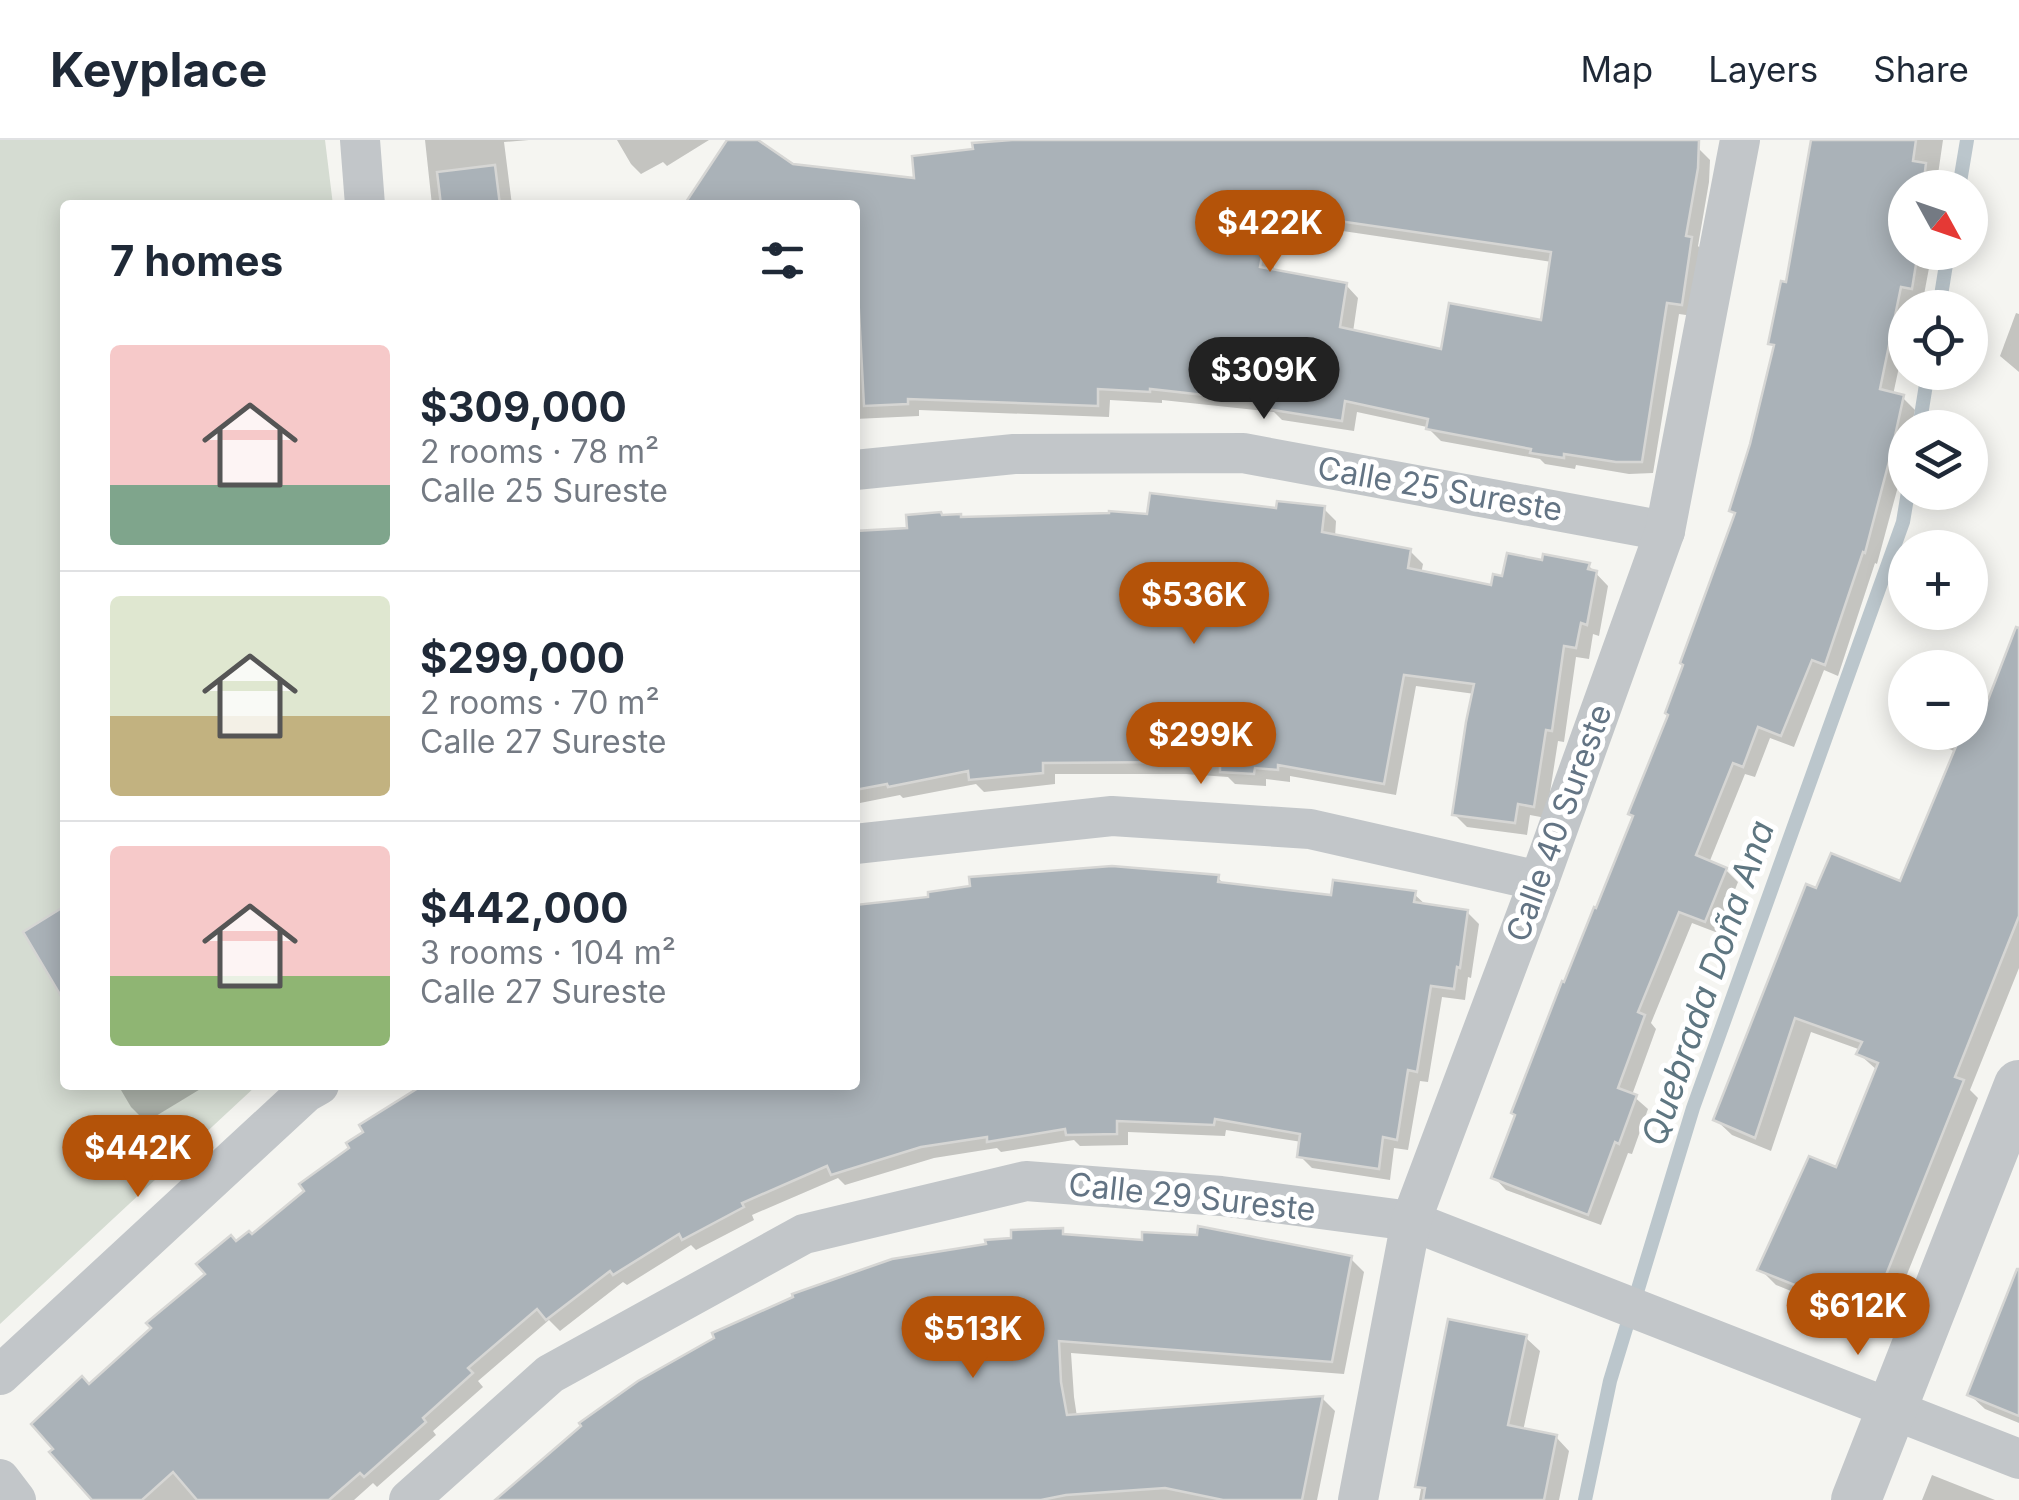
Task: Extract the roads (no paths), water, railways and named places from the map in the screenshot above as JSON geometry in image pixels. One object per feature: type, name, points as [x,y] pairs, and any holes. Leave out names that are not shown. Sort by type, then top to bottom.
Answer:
[{"type":"street","points":[[360,140],[365,200]]},
{"type":"street","name":"Calle 40 Sureste","points":[[1358,1500],[1411,1221],[1666,531],[1740,140]]},
{"type":"street","name":"Calle 25 Sureste","points":[[860,469],[1014,454],[1243,453],[1666,531]]},
{"type":"street","points":[[860,843],[1112,816],[1310,828],[1539,881]]},
{"type":"street","points":[[1856,1500],[2019,1085]]},
{"type":"street","points":[[0,1375],[311,1090]]},
{"type":"street","name":"Calle 29 Sureste","points":[[409,1500],[550,1374],[804,1234],[1026,1181],[1221,1196],[1411,1221],[2019,1460]]},
{"type":"street","points":[[0,1479],[16,1500]]},
{"type":"waterway","name":"Quebrada Doña Ana","points":[[1962,170],[1967,140]]},
{"type":"waterway","name":"Quebrada Doña Ana","points":[[1942,290],[1945,270]]},
{"type":"waterway","name":"Quebrada Doña Ana","points":[[1922,410],[1925,390]]},
{"type":"waterway","name":"Quebrada Doña Ana","points":[[1585,1500],[1610,1381],[1693,1108],[1905,510]]}]
